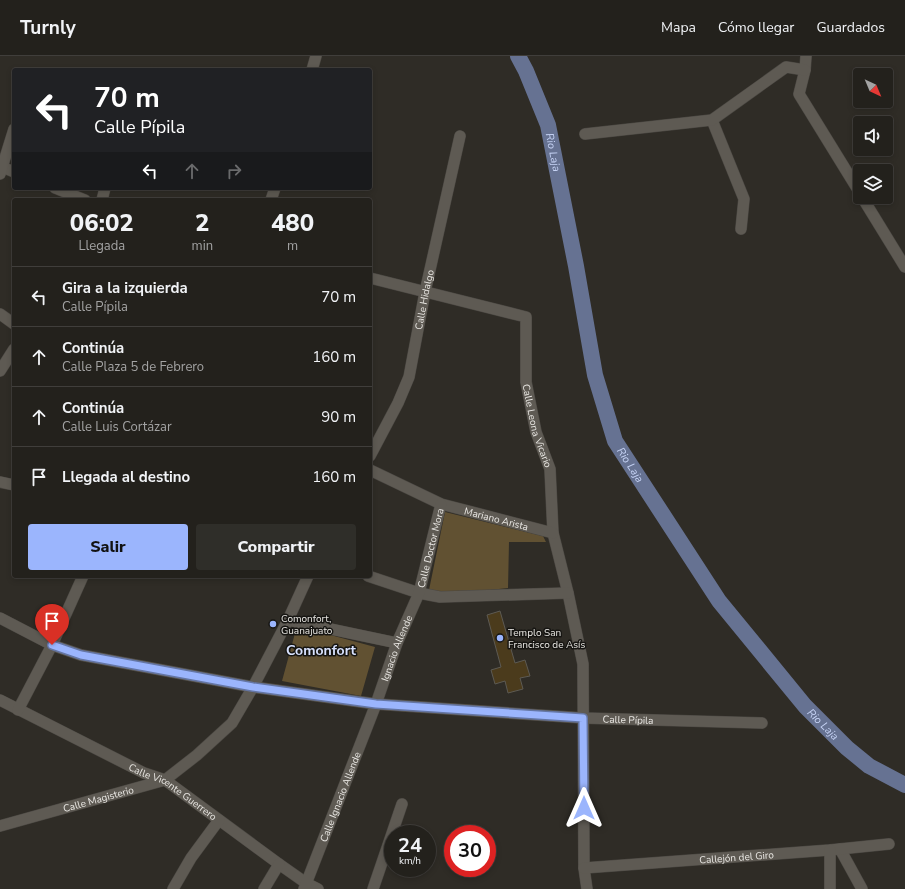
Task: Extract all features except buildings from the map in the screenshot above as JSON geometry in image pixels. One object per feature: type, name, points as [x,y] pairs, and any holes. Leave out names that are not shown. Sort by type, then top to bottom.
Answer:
[{"type":"street","points":[[313,68],[316,56]]},
{"type":"street","points":[[806,56],[805,70],[799,94],[853,183]]},
{"type":"street","points":[[585,134],[712,120],[786,67],[805,70]]},
{"type":"street","points":[[712,120],[744,199],[741,229]]},
{"type":"street","points":[[12,135],[1,169],[12,172]]},
{"type":"street","name":"Calle Hidalgo","points":[[372,452],[398,403],[409,377],[425,292],[460,136]]},
{"type":"street","points":[[60,190],[80,198]]},
{"type":"street","points":[[866,204],[905,267]]},
{"type":"street","points":[[372,279],[425,292]]},
{"type":"street","name":"Calle Leona Vicario","points":[[425,292],[526,317],[526,382],[536,432],[550,469],[553,533],[568,593],[583,664],[584,868],[587,889]]},
{"type":"street","points":[[0,314],[12,323]]},
{"type":"street","points":[[0,371],[12,351]]},
{"type":"street","name":"Mariano Arista","points":[[372,471],[441,504],[553,533]]},
{"type":"street","points":[[0,482],[12,485]]},
{"type":"street","name":"Calle Doctor Mora","points":[[419,593],[441,504]]},
{"type":"street","points":[[372,577],[419,593],[440,597],[568,593]]},
{"type":"street","points":[[18,710],[52,645],[82,578]]},
{"type":"street","name":"Calle Magisterio","points":[[0,826],[165,780],[197,755],[232,723],[253,687],[288,620],[307,578]]},
{"type":"street","name":"Ignacio Allende","points":[[376,704],[397,643],[419,593]]},
{"type":"street","name":"Calle Pípila","points":[[0,618],[52,645],[81,655],[253,687],[376,704],[583,718],[762,723]]},
{"type":"street","points":[[288,620],[397,643]]},
{"type":"street","name":"Calle Vicente Guerrero","points":[[0,700],[144,773],[165,780],[279,864],[305,886],[318,889]]},
{"type":"street","name":"Calle Ignacio Allende","points":[[305,886],[376,704]]},
{"type":"street","points":[[372,889],[402,804]]},
{"type":"street","points":[[173,889],[191,858],[219,820]]},
{"type":"street","name":"Callejón del Giro","points":[[584,868],[835,850],[889,844]]},
{"type":"street","points":[[830,889],[835,850]]},
{"type":"street","points":[[835,850],[862,889]]},
{"type":"street","points":[[264,889],[279,864]]},
{"type":"shaded area","points":[[445,512],[543,536],[546,542],[509,542],[508,588],[444,595],[429,590]]},
{"type":"shaded area","points":[[297,626],[375,647],[361,696],[282,681]]},
{"type":"waterway","name":"Rio Laja","points":[[518,56],[526,71],[548,125],[576,266],[595,375],[615,441],[719,601],[805,706],[847,748],[869,766],[905,785]]},
{"type":"place","name":"Comonfort, Guanajuato","points":[[273,624]]},
{"type":"place","name":"Templo San Francisco de Asís","points":[[500,638]]},
{"type":"district","name":"Comonfort","points":[[321,650]]},
{"type":"route","points":[[52,645],[81,655],[253,687],[376,704],[583,718],[584,808]]}]
